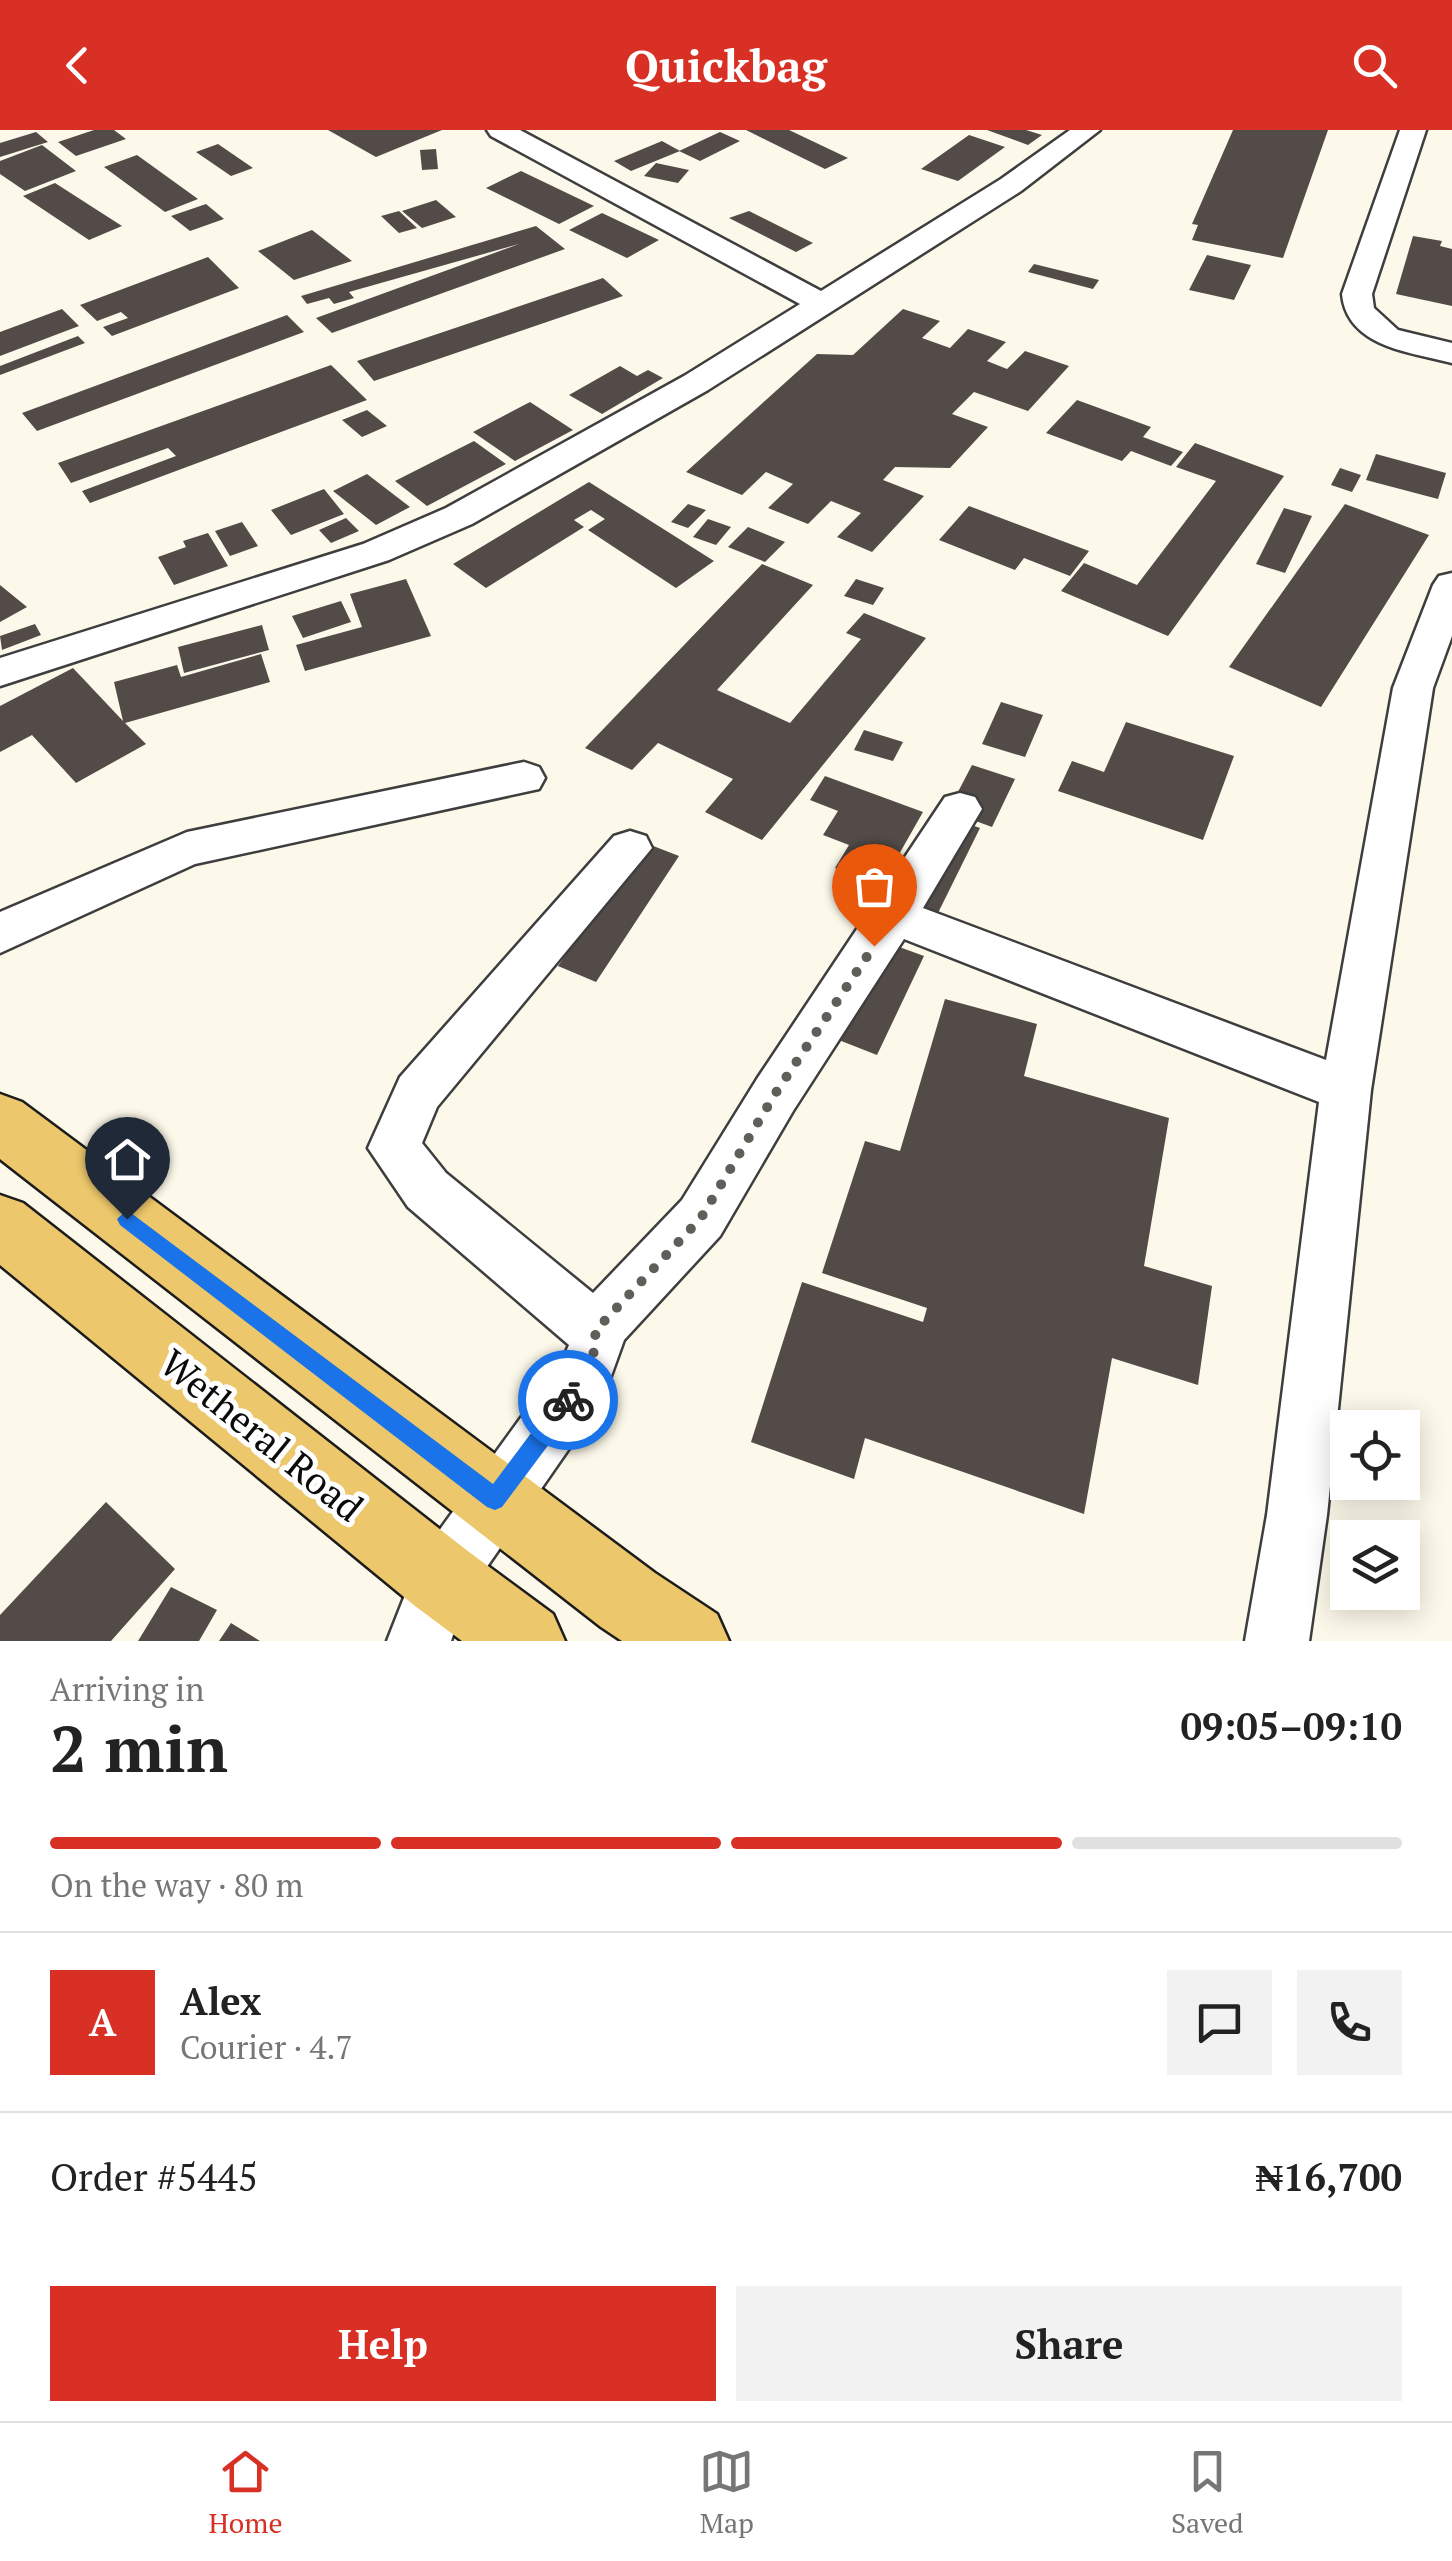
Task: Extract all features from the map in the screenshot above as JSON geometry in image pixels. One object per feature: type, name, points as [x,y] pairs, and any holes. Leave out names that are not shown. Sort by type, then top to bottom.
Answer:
[{"type":"main road","points":[[0,1122],[495,1500],[628,1600],[690,1641]]},
{"type":"main road","name":"Wetheral Road","points":[[0,1225],[431,1610],[526,1641]]},
{"type":"street","points":[[500,130],[822,304]]},
{"type":"street","points":[[0,672],[376,552],[458,516],[696,384],[1011,185],[1088,130]]},
{"type":"street","points":[[1414,130],[1357,294],[1359,311],[1387,337],[1452,353]]},
{"type":"street","points":[[1277,1641],[1297,1515],[1346,1090],[1413,688],[1452,585]]},
{"type":"street","points":[[0,934],[34,914],[187,849],[524,778]]},
{"type":"street","points":[[595,1331],[701,1218],[775,1094],[960,809]]},
{"type":"street","points":[[431,1610],[495,1500],[582,1381],[597,1345],[595,1331],[427,1190],[394,1148],[418,1093],[630,848]]},
{"type":"street","points":[[894,916],[1346,1090]]},
{"type":"building","points":[[94,130],[114,130],[126,139],[76,156],[58,142]]},
{"type":"building","points":[[328,130],[442,130],[376,157]]},
{"type":"building","points":[[746,130],[789,130],[848,158],[825,169]]},
{"type":"building","points":[[987,130],[1026,130],[1042,135],[1028,145]]},
{"type":"building","points":[[1233,130],[1328,130],[1283,258],[1192,240],[1198,225],[1192,224]]},
{"type":"building","points":[[36,132],[48,142],[0,157],[0,143]]},
{"type":"building","points":[[720,132],[740,141],[700,161],[679,151]]},
{"type":"building","points":[[969,135],[1005,147],[958,181],[921,169]]},
{"type":"building","points":[[662,141],[680,151],[631,171],[614,161]]},
{"type":"building","points":[[218,144],[253,168],[231,176],[196,152]]},
{"type":"building","points":[[42,145],[76,171],[25,191],[0,174],[0,161]]},
{"type":"building","points":[[436,149],[438,169],[422,170],[420,150]]},
{"type":"building","points":[[137,155],[198,199],[165,212],[104,167]]},
{"type":"building","points":[[656,163],[689,170],[678,183],[644,176]]},
{"type":"building","points":[[521,171],[594,206],[559,224],[486,188]]},
{"type":"building","points":[[55,183],[122,226],[89,240],[23,196]]},
{"type":"building","points":[[436,200],[456,217],[422,228],[402,211]]},
{"type":"building","points":[[206,204],[224,219],[190,231],[171,216]]},
{"type":"building","points":[[399,211],[417,228],[399,233],[381,216]]},
{"type":"building","points":[[749,211],[813,243],[796,252],[729,218]]},
{"type":"building","points":[[602,213],[659,240],[627,258],[569,230]]},
{"type":"building","points":[[536,226],[565,249],[332,333],[316,318],[519,244],[349,292],[354,298],[334,304],[329,298],[307,304],[301,296]]},
{"type":"building","points":[[312,230],[352,261],[294,280],[258,251]]},
{"type":"building","points":[[1413,236],[1442,241],[1440,246],[1452,249],[1452,306],[1396,294]]},
{"type":"building","points":[[1207,255],[1251,265],[1234,300],[1189,290]]},
{"type":"building","points":[[208,257],[239,288],[112,336],[103,327],[128,318],[121,312],[97,321],[80,305]]},
{"type":"building","points":[[1034,264],[1099,280],[1093,289],[1028,272]]},
{"type":"building","points":[[603,278],[623,296],[374,381],[357,361]]},
{"type":"building","points":[[62,309],[79,326],[0,356],[0,332]]},
{"type":"building","points":[[903,309],[940,321],[922,338],[950,348],[968,329],[1006,342],[987,361],[1007,369],[1025,351],[1069,366],[1028,411],[974,392],[952,414],[988,427],[950,468],[895,467],[883,480],[924,496],[872,552],[837,537],[861,513],[831,501],[808,524],[768,508],[793,484],[766,472],[742,495],[686,472],[817,354],[853,355]]},
{"type":"building","points":[[287,315],[304,332],[37,431],[22,413]]},
{"type":"building","points":[[78,336],[85,343],[0,375],[0,366]]},
{"type":"building","points":[[331,365],[367,400],[90,503],[82,491],[176,456],[168,448],[71,483],[58,463]]},
{"type":"building","points":[[620,366],[637,376],[648,370],[663,378],[602,414],[569,395]]},
{"type":"building","points":[[1077,400],[1151,427],[1143,437],[1183,452],[1171,466],[1131,451],[1122,461],[1046,433]]},
{"type":"building","points":[[530,402],[573,430],[515,461],[473,432]]},
{"type":"building","points":[[367,410],[387,426],[362,437],[342,420]]},
{"type":"building","points":[[474,441],[506,464],[427,506],[395,481]]},
{"type":"building","points":[[1195,443],[1284,476],[1168,636],[1061,591],[1084,563],[1137,585],[1216,481],[1176,467]]},
{"type":"building","points":[[1376,454],[1446,473],[1438,499],[1366,480]]},
{"type":"building","points":[[1340,468],[1361,475],[1352,492],[1331,485]]},
{"type":"building","points":[[367,474],[410,507],[376,525],[333,491]]},
{"type":"building","points":[[589,482],[714,561],[676,588],[588,530],[605,519],[591,510],[574,520],[584,527],[486,588],[453,564]]},
{"type":"building","points":[[324,489],[344,514],[291,535],[271,510]]},
{"type":"building","points":[[688,504],[706,510],[688,528],[671,522]]},
{"type":"building","points":[[1345,504],[1429,535],[1321,707],[1229,667]]},
{"type":"building","points":[[969,506],[1089,551],[1070,576],[1024,558],[1015,570],[939,540]]},
{"type":"building","points":[[1284,508],[1312,516],[1285,573],[1256,564]]},
{"type":"building","points":[[346,518],[359,531],[331,543],[319,530]]},
{"type":"building","points":[[708,519],[731,527],[716,545],[693,537]]},
{"type":"building","points":[[242,522],[258,546],[230,556],[215,531]]},
{"type":"building","points":[[748,527],[785,542],[765,562],[728,547]]},
{"type":"building","points":[[208,533],[228,566],[174,585],[158,557],[186,547],[183,541]]},
{"type":"building","points":[[762,564],[813,585],[717,690],[790,723],[861,639],[846,633],[864,613],[926,638],[762,840],[705,812],[733,779],[658,743],[632,770],[585,748]]},
{"type":"building","points":[[406,579],[431,636],[305,671],[296,645],[362,627],[350,594]]},
{"type":"building","points":[[856,579],[884,588],[873,605],[844,596]]},
{"type":"building","points":[[0,585],[27,607],[0,622]]},
{"type":"building","points":[[341,601],[351,622],[303,638],[292,616]]},
{"type":"building","points":[[35,624],[41,635],[2,650],[0,636]]},
{"type":"building","points":[[262,625],[269,650],[184,673],[178,647]]},
{"type":"building","points":[[261,654],[270,682],[125,723],[146,744],[76,783],[32,735],[0,752],[0,706],[73,668],[123,721],[114,682],[177,665],[181,677]]},
{"type":"building","points":[[1001,702],[1043,715],[1025,757],[982,744]]},
{"type":"building","points":[[1126,722],[1234,756],[1203,840],[1058,791],[1072,761],[1104,772]]},
{"type":"building","points":[[864,730],[903,742],[893,761],[854,750]]},
{"type":"building","points":[[972,765],[1015,779],[992,827],[948,811]]},
{"type":"building","points":[[825,776],[923,812],[881,886],[835,868],[849,845],[823,835],[838,811],[810,800]]},
{"type":"building","points":[[951,818],[980,828],[938,913],[908,902]]},
{"type":"building","points":[[643,842],[679,856],[596,982],[558,966]]},
{"type":"building","points":[[880,940],[924,956],[877,1055],[831,1037]]},
{"type":"building","points":[[945,999],[1037,1024],[1024,1076],[1169,1118],[1144,1266],[1212,1286],[1198,1385],[1112,1358],[1084,1514],[865,1438],[854,1479],[751,1442],[802,1282],[923,1322],[927,1308],[822,1273],[865,1141],[900,1151]]},
{"type":"building","points":[[106,1502],[175,1569],[111,1641],[0,1641],[0,1615]]},
{"type":"building","points":[[171,1587],[217,1610],[199,1641],[138,1641]]},
{"type":"building","points":[[231,1623],[260,1641],[219,1641]]},
{"type":"way so far","points":[[568,1400],[582,1381],[597,1345],[595,1331],[701,1218],[775,1094],[874,946]]},
{"type":"route","points":[[127,1219],[495,1500],[568,1400]]}]
